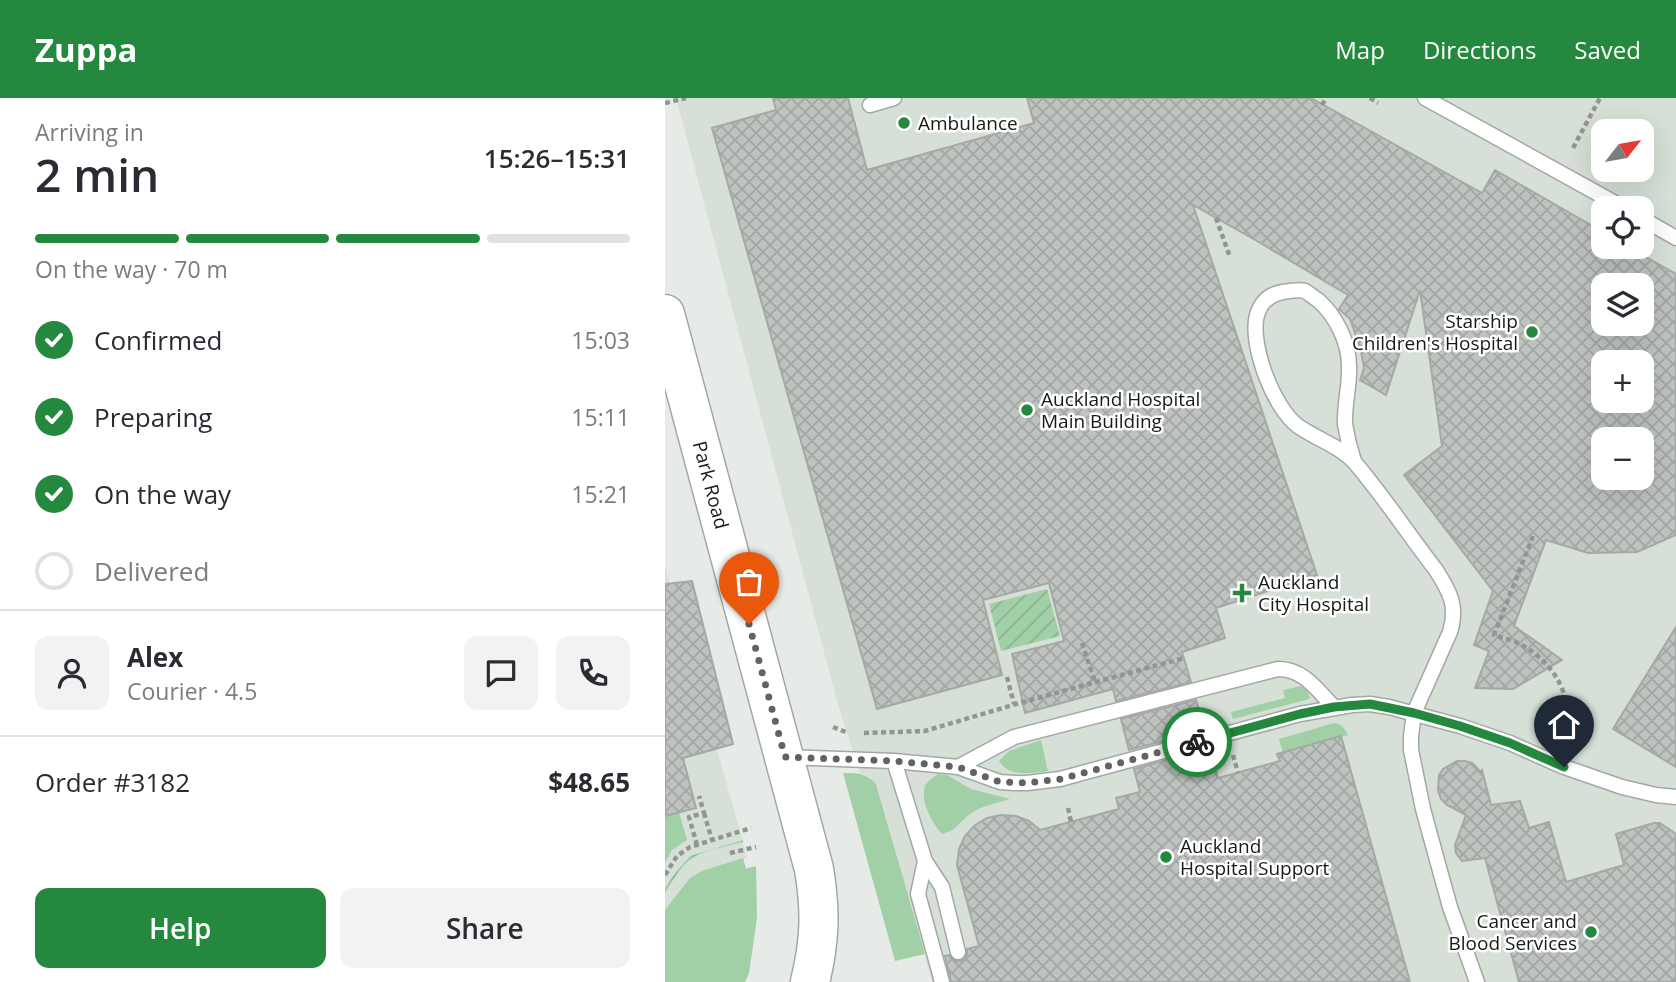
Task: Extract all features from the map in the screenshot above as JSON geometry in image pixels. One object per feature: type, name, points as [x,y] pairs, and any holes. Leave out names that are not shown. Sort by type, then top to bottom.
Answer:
[{"type":"main road","name":"Park Road","points":[[665,314],[814,869],[819,925],[817,954],[810,982]]},
{"type":"lane","points":[[870,105],[894,98]]},
{"type":"lane","points":[[1426,98],[1602,196]]},
{"type":"lane","points":[[1654,225],[1676,237]]},
{"type":"lane","points":[[1354,461],[1297,426],[1278,403],[1260,358],[1256,337],[1258,310],[1272,295],[1305,291],[1326,307],[1343,337],[1349,363],[1345,422],[1354,461],[1436,570],[1452,599],[1453,621],[1450,632],[1414,713],[1411,736],[1423,809],[1450,906],[1477,982]]},
{"type":"lane","points":[[958,767],[1014,737],[1277,669],[1296,671],[1334,707]]},
{"type":"lane","points":[[785,757],[894,761],[958,767],[1000,782],[1043,782],[1300,714],[1334,707],[1370,704],[1460,726],[1622,787],[1676,797]]},
{"type":"lane","points":[[894,761],[925,861],[941,887],[958,952]]},
{"type":"lane","points":[[925,861],[918,894],[942,982]]},
{"type":"path","points":[[665,103],[686,98]]},
{"type":"path","points":[[1322,105],[1326,98]]},
{"type":"path","points":[[1370,98],[1378,103]]},
{"type":"path","points":[[1573,148],[1600,98]]},
{"type":"path","points":[[1216,218],[1230,257]]},
{"type":"path","points":[[1532,536],[1495,635],[1534,652],[1556,677],[1565,693],[1567,713],[1562,734]]},
{"type":"path","points":[[1082,643],[1095,682]]},
{"type":"path","points":[[862,733],[925,731],[1014,704],[1184,659]]},
{"type":"path","points":[[1007,677],[1014,704]]},
{"type":"path","points":[[833,727],[849,733]]},
{"type":"path","points":[[1234,762],[1238,773]]},
{"type":"path","points":[[699,796],[712,840]]},
{"type":"path","points":[[1068,808],[1071,822]]},
{"type":"path","points":[[697,845],[689,817],[704,813]]},
{"type":"path","points":[[665,875],[677,856],[697,845],[751,828]]},
{"type":"path","points":[[730,853],[756,846]]},
{"type":"shaded area","name":"Auckland City Hospital","points":[[676,98],[1676,98],[1676,982],[932,982],[876,784],[870,777],[860,773],[839,708]]},
{"type":"shaded area","points":[[665,566],[737,820],[747,858],[743,859],[746,868],[756,866],[757,918],[749,973],[745,982],[665,982]]},
{"type":"green space","points":[[1047,589],[1060,636],[1001,651],[989,604]]},
{"type":"green space","points":[[1301,686],[1310,698],[1233,719],[1231,712],[1285,698],[1283,690]]},
{"type":"green space","points":[[1334,723],[1343,727],[1348,735],[1283,753],[1279,739]]},
{"type":"green space","points":[[1041,740],[1048,771],[1015,772],[999,761],[1009,751]]},
{"type":"green space","points":[[843,773],[861,774],[876,784],[925,954],[895,961]]},
{"type":"green space","points":[[938,774],[947,775],[971,789],[1010,799],[974,811],[955,828],[942,834],[931,818],[924,798],[926,784]]},
{"type":"green space","points":[[679,812],[687,840],[672,850],[665,863],[665,816]]},
{"type":"green space","points":[[743,840],[690,859],[665,893],[665,888],[690,856]]},
{"type":"green space","points":[[743,858],[746,869],[756,866],[757,918],[749,973],[745,982],[665,982],[665,910],[690,878],[702,871]]},
{"type":"building","name":"Auckland Hospital Main Building","points":[[773,98],[848,98],[867,170],[1034,123],[1027,98],[1311,98],[1482,193],[1495,170],[1591,225],[1591,259],[1649,259],[1676,274],[1676,535],[1637,552],[1588,553],[1546,540],[1514,626],[1562,660],[1513,689],[1475,688],[1489,651],[1474,645],[1493,591],[1404,475],[1442,446],[1420,290],[1386,395],[1360,380],[1364,368],[1361,351],[1350,319],[1339,309],[1348,295],[1193,205],[1317,575],[1216,608],[1225,638],[1182,652],[1191,682],[1116,701],[1113,689],[1025,713],[1012,654],[1064,641],[1049,583],[983,600],[1002,675],[877,709],[712,128],[776,110]]},
{"type":"building","points":[[692,581],[733,744],[683,758],[696,808],[665,816],[665,584]]},
{"type":"building","points":[[1676,627],[1676,767],[1613,729]]},
{"type":"building","points":[[1196,700],[1205,730],[1129,750],[1121,719]]},
{"type":"building","name":"Auckland Hospital Support","points":[[1341,736],[1410,982],[951,982],[945,956],[949,955],[955,961],[961,961],[967,955],[967,949],[979,946],[957,865],[959,849],[965,836],[975,825],[987,818],[1016,816],[1029,821],[1040,830],[1119,809],[1116,798],[1140,792],[1134,769],[1210,748],[1218,778],[1280,761],[1277,754]]},
{"type":"building","name":"Cancer and Blood Services","points":[[1457,761],[1472,763],[1481,772],[1482,770],[1491,805],[1520,801],[1529,828],[1549,822],[1566,882],[1624,865],[1616,834],[1660,823],[1676,834],[1676,982],[1519,982],[1485,858],[1462,861],[1456,853],[1455,845],[1466,815],[1447,805],[1438,791],[1439,775],[1443,769]]},
{"type":"way so far","points":[[749,624],[785,757],[894,761],[958,767],[1000,782],[1027,783],[1061,779],[1197,742]]},
{"type":"place","name":"Ambulance","points":[[904,123]]},
{"type":"place","name":"Starship Children's Hospital","points":[[1532,332]]},
{"type":"place","name":"Auckland Hospital Main Building","points":[[1027,410]]},
{"type":"place","name":"Auckland City Hospital","points":[[1242,593]]},
{"type":"place","name":"Auckland Hospital Support","points":[[1166,857]]},
{"type":"place","name":"Cancer and Blood Services","points":[[1591,932]]},
{"type":"route","points":[[1197,742],[1300,714],[1334,707],[1370,704],[1460,726],[1510,743],[1564,767]]}]
